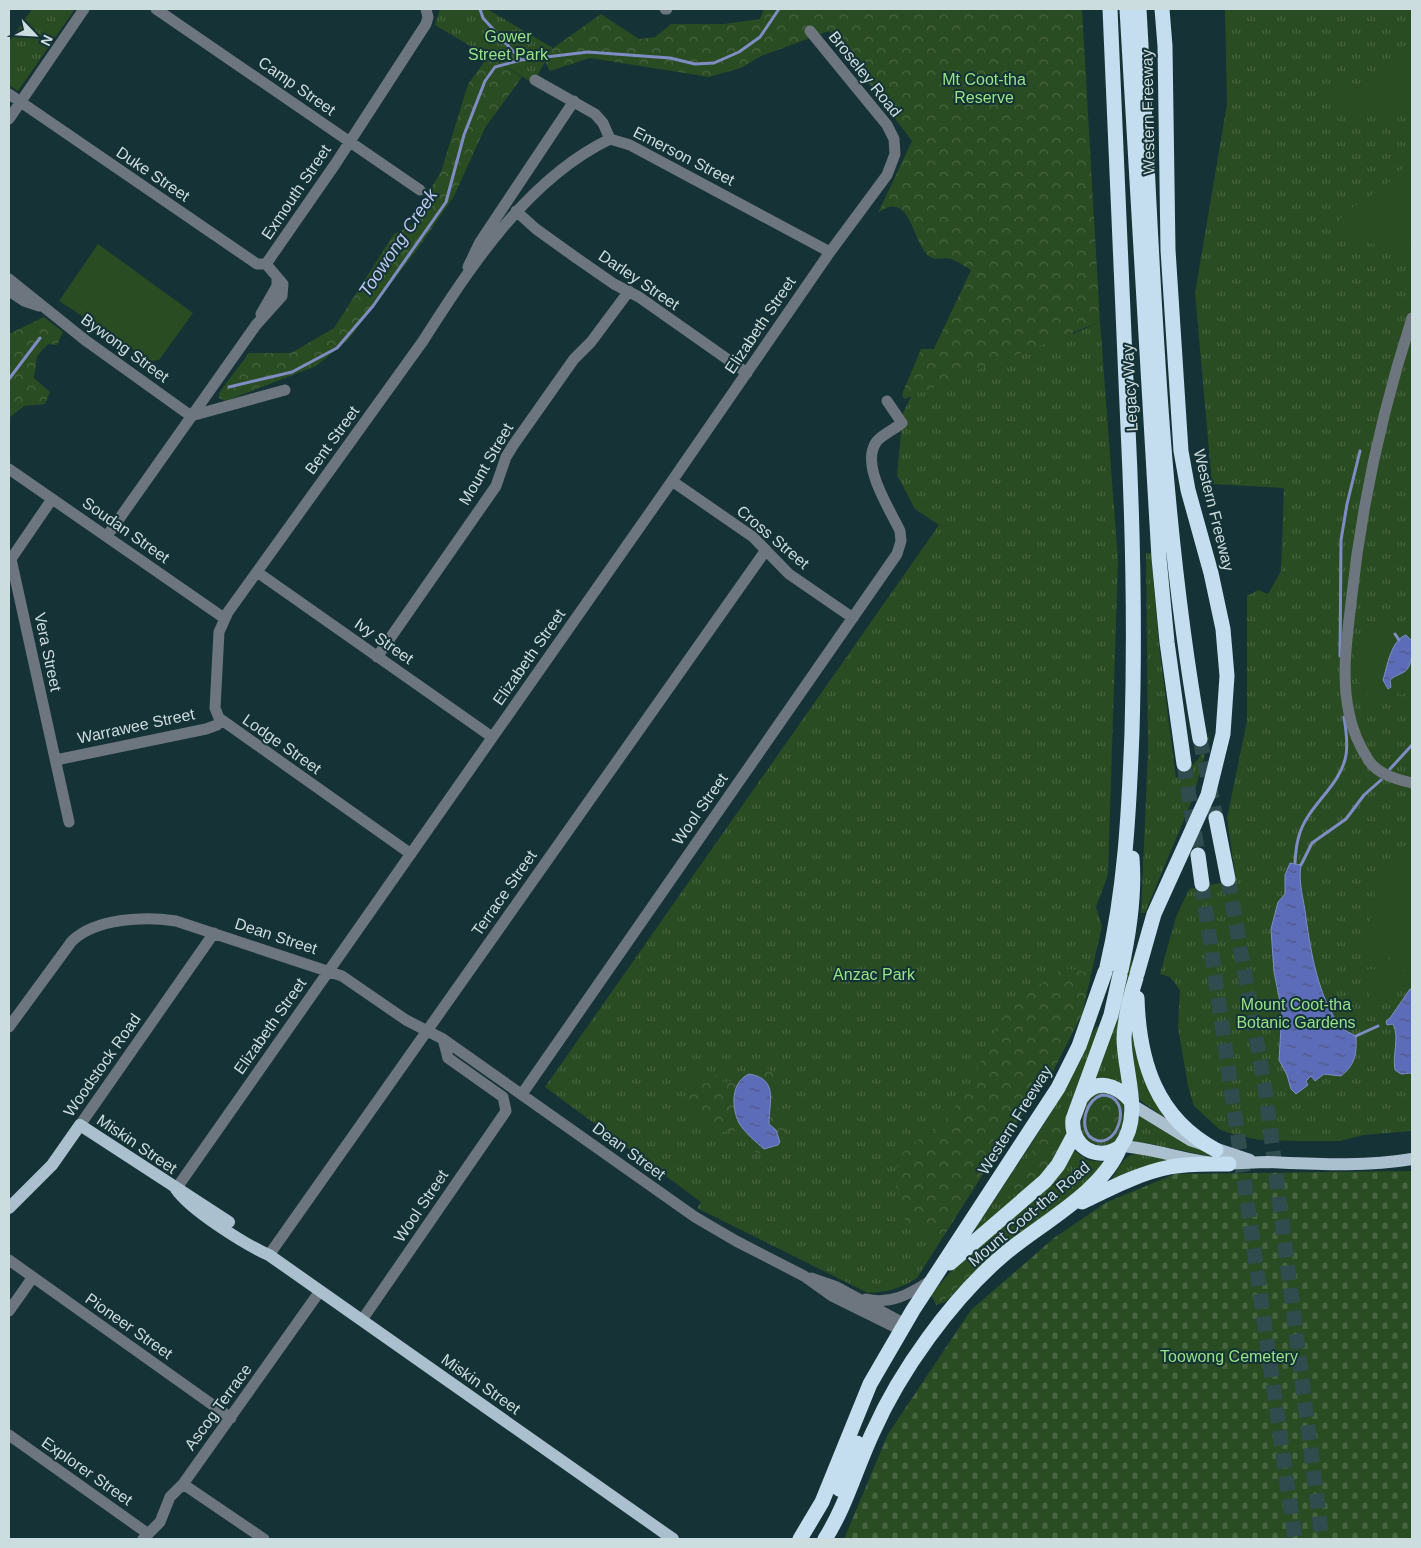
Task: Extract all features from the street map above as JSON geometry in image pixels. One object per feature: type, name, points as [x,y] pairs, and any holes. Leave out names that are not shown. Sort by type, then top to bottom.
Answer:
[{"type":"highway","name":"Western Freeway","points":[[934,1278],[1058,1088],[1128,941],[1134,876],[1129,827],[1134,675],[1134,567],[1110,9]]},
{"type":"highway","name":"Legacy Way","points":[[1127,9],[1158,549],[1167,642],[1184,764]]},
{"type":"highway","name":"Legacy Way","points":[[1139,9],[1167,490],[1184,641],[1200,738]]},
{"type":"highway","name":"Western Freeway","points":[[1131,1103],[1124,1038],[1126,1018],[1154,914],[1208,795],[1223,734],[1227,676],[1223,630],[1211,573],[1192,507],[1180,451],[1167,241],[1165,46],[1162,9]]},
{"type":"highway","points":[[1216,818],[1228,880]]},
{"type":"highway","points":[[1198,855],[1202,884]]},
{"type":"highway","points":[[1074,1110],[1086,1091],[1101,1085],[1117,1088],[1131,1103],[1129,1125],[1120,1146],[1105,1153],[1091,1152],[1081,1146],[1074,1135],[1072,1124],[1074,1110],[1111,1015],[1113,971]]},
{"type":"highway","points":[[1136,977],[1140,1042],[1156,1088],[1184,1128],[1216,1150]]},
{"type":"highway","points":[[800,1539],[822,1502],[870,1384],[934,1278],[1045,1182],[1058,1166],[1074,1135]]},
{"type":"highway","name":"Mount Coot-tha Road","points":[[824,1539],[845,1502],[881,1416],[944,1317],[970,1287],[1001,1257],[1100,1179],[1114,1161],[1120,1146]]},
{"type":"highway","points":[[1055,1214],[1120,1183],[1158,1169],[1185,1165],[1229,1164]]},
{"type":"highway","points":[[813,1539],[830,1510],[900,1333]]},
{"type":"highway","points":[[834,1539],[845,1502]]},
{"type":"main road","points":[[1131,1103],[1176,1133],[1216,1150],[1260,1162]]},
{"type":"main road","name":"Miskin Street","points":[[80,1125],[176,1189],[183,1198],[210,1218],[362,1320],[673,1539]]},
{"type":"main road","name":"Woodstock Road","points":[[9,1208],[52,1165],[80,1125]]},
{"type":"main road","points":[[1120,1146],[1150,1148],[1204,1161],[1229,1164],[1260,1162],[1357,1164],[1412,1159]]},
{"type":"street","points":[[9,120],[84,9]]},
{"type":"street","name":"Camp Street","points":[[156,9],[420,190]]},
{"type":"street","name":"Exmouth Street","points":[[266,264],[426,24],[426,9]]},
{"type":"street","name":"Broseley Road","points":[[810,31],[888,125],[894,139]]},
{"type":"street","name":"Emerson Street","points":[[535,80],[574,101],[598,117],[610,139],[630,145],[830,252]]},
{"type":"street","name":"Duke Street","points":[[9,94],[257,264],[266,264],[277,277],[276,286],[256,325],[191,416]]},
{"type":"street","name":"Bent Street","points":[[464,278],[480,242],[574,101]]},
{"type":"street","name":"Bent Street","points":[[224,618],[419,347],[464,278],[516,211],[586,151],[610,139]]},
{"type":"street","name":"Elizabeth Street","points":[[176,1189],[748,373],[830,252],[887,175],[895,154],[894,139]]},
{"type":"street","name":"Darley Street","points":[[516,211],[555,242],[614,284],[629,291],[748,373]]},
{"type":"street","name":"Bywong Street","points":[[9,278],[85,340],[191,416]]},
{"type":"street","name":"Bywong Street","points":[[9,290],[24,301],[41,306]]},
{"type":"street","name":"Mount Street","points":[[377,657],[496,486],[506,457],[514,444],[574,359],[591,342],[629,291]]},
{"type":"street","points":[[1412,318],[1398,362],[1360,528],[1344,662],[1349,713],[1358,742],[1370,763],[1382,772],[1412,784]]},
{"type":"street","points":[[107,536],[191,416],[285,390]]},
{"type":"street","name":"Wool Street","points":[[522,1094],[897,554],[901,541],[900,531],[872,470],[874,448],[877,441],[902,423],[887,401]]},
{"type":"street","name":"Soudan Street","points":[[9,468],[224,618]]},
{"type":"street","name":"Cross Street","points":[[672,481],[753,537],[789,574],[853,618]]},
{"type":"street","name":"Vera Street","points":[[52,499],[11,559],[69,822]]},
{"type":"street","name":"Terrace Street","points":[[269,1256],[766,550]]},
{"type":"street","name":"Ivy Street","points":[[257,572],[492,737]]},
{"type":"street","name":"Lodge Street","points":[[224,618],[219,632],[216,696],[216,711],[221,721],[412,854]]},
{"type":"street","name":"Warrawee Street","points":[[56,760],[206,729],[217,725],[221,721]]},
{"type":"street","name":"Dean Street","points":[[9,1027],[66,947],[83,931],[102,924],[155,918],[176,921],[329,970],[350,980],[406,1020],[443,1039],[695,1217],[736,1241],[804,1276],[832,1296],[901,1320],[900,1333]]},
{"type":"street","name":"Woodstock Road","points":[[80,1125],[214,933]]},
{"type":"street","name":"Wool Street","points":[[362,1320],[506,1111],[504,1097],[448,1058],[443,1039]]},
{"type":"street","name":"Pioneer Street","points":[[9,1260],[231,1418]]},
{"type":"street","name":"Dean Street","points":[[804,1276],[832,1285],[854,1295],[871,1311]]},
{"type":"street","points":[[9,1311],[33,1277]]},
{"type":"street","points":[[854,1295],[874,1301],[890,1300],[911,1293],[934,1278]]},
{"type":"street","name":"Ascog Terrace","points":[[145,1536],[160,1522],[170,1496],[183,1484],[320,1291]]},
{"type":"street","name":"Explorer Street","points":[[9,1435],[145,1536]]},
{"type":"street","points":[[183,1484],[264,1539]]},
{"type":"green space","points":[[32,9],[75,9],[18,91],[9,85],[9,42]]},
{"type":"green space","name":"Gower Street Park","points":[[440,9],[487,9],[553,48],[533,83],[435,25]]},
{"type":"green space","name":"Mt Coot-tha Reserve","points":[[764,9],[1082,9],[1100,322],[904,399],[902,394],[921,349],[934,349],[971,270],[949,258],[932,258],[925,252],[905,213],[898,208],[890,207],[878,213],[912,141],[829,31],[761,56],[741,68],[709,77],[590,58],[550,71],[545,62],[553,48],[601,14],[639,39],[655,37],[671,24],[724,24],[760,19]]},
{"type":"green space","name":"Anzac Park","points":[[1055,9],[1073,334],[1100,322],[1118,560],[1108,875],[1096,907],[1102,926],[1082,1014],[1049,1079],[1007,1136],[917,1278],[893,1289],[868,1293],[697,1208],[701,1202],[545,1087],[939,525],[915,509],[897,475],[903,413],[972,270]]},
{"type":"green space","name":"Mount Coot-tha Botanic Gardens","points":[[1225,9],[1412,9],[1412,1131],[1363,1135],[1340,1141],[1260,1140],[1232,1134],[1219,1129],[1194,1106],[1188,1086],[1178,1027],[1180,990],[1170,977],[1160,974],[1176,917],[1189,889],[1236,880],[1227,818],[1247,721],[1247,596],[1258,590],[1268,594],[1281,571],[1284,488],[1212,484],[1195,293],[1227,104]]},
{"type":"green space","points":[[1412,51],[1412,114],[1399,110],[1343,116],[1337,111],[1332,92],[1360,87],[1363,70],[1381,73]]},
{"type":"green space","points":[[488,57],[522,77],[485,128],[454,196],[419,247],[348,340],[316,366],[226,401],[219,398],[219,393],[249,353],[291,353],[334,328],[394,234],[412,225],[427,201],[431,188],[441,172],[468,84]]},
{"type":"green space","points":[[1412,150],[1412,246],[1402,253],[1355,238],[1340,229],[1336,224],[1345,214],[1355,205],[1386,185],[1404,165]]},
{"type":"green space","points":[[98,244],[193,313],[159,360],[151,361],[59,301]]},
{"type":"green space","points":[[44,317],[63,332],[57,345],[48,344],[37,356],[34,378],[50,392],[45,404],[24,406],[9,418],[9,334]]},
{"type":"green space","points":[[1146,553],[1151,553],[1159,646],[1176,778],[1188,770],[1199,758],[1211,731],[1193,798],[1145,913],[1141,913],[1148,752]]},
{"type":"green space","points":[[1408,620],[1412,623],[1412,691],[1401,695],[1395,692],[1373,702],[1359,682],[1353,654],[1358,645],[1369,634],[1382,627]]},
{"type":"green space","points":[[1402,855],[1412,870],[1412,945],[1374,966],[1366,967],[1364,952],[1373,909],[1377,873],[1383,873]]},
{"type":"green space","points":[[1132,954],[1126,1089],[1093,1080]]},
{"type":"green space","points":[[1397,956],[1412,962],[1373,1004],[1366,989],[1364,970],[1375,969]]},
{"type":"green space","points":[[1064,968],[1091,973],[1082,1014],[1049,1079],[1007,1136],[943,1237],[906,1223],[898,1198],[896,1182],[897,1165],[900,1156],[953,1110],[966,1092],[995,1030],[1008,1011],[1031,991]]},
{"type":"green space","points":[[1133,1024],[1181,1129],[1138,1099],[1129,1041]]},
{"type":"green space","points":[[1098,1026],[1099,1029],[1066,1116],[1066,1140],[1056,1163],[973,1236],[978,1224],[1050,1114],[1072,1076],[1091,1034]]},
{"type":"green space","points":[[764,1065],[775,1075],[772,1088],[777,1089],[781,1098],[777,1111],[785,1129],[786,1138],[783,1147],[757,1154],[743,1136],[732,1130],[715,1131],[702,1124],[693,1111],[687,1095],[692,1089],[688,1084],[693,1074],[706,1084],[719,1073],[724,1083],[733,1080],[738,1082],[735,1089],[739,1123],[764,1149],[769,1116],[759,1076],[754,1075],[756,1068]]},
{"type":"green space","points":[[1105,1090],[1124,1104],[1124,1114],[1122,1127],[1115,1141],[1109,1145],[1102,1146],[1089,1142],[1082,1132],[1081,1126],[1087,1098]]},
{"type":"green space","points":[[1105,1095],[1116,1102],[1120,1113],[1118,1126],[1112,1137],[1099,1141],[1087,1133],[1085,1124],[1092,1102]]},
{"type":"green space","points":[[1139,1112],[1216,1153],[1214,1157],[1146,1143],[1131,1142]]},
{"type":"green space","points":[[1054,1117],[1059,1118],[1062,1136],[1055,1158],[1035,1182],[1025,1186],[1009,1199],[1006,1193]]},
{"type":"green space","points":[[1072,1149],[1087,1160],[1103,1162],[1105,1164],[1093,1178],[970,1278],[945,1302],[936,1305],[931,1295],[943,1281],[982,1242],[1045,1191],[1064,1165]]},
{"type":"green space","points":[[1138,1153],[1180,1159],[1109,1184],[1124,1160]]},
{"type":"green space","name":"Toowong Cemetery","points":[[1412,1171],[1412,1539],[844,1539],[888,1434],[971,1310],[1054,1238],[1107,1202],[1175,1174]]},
{"type":"green space","points":[[1064,1172],[1069,1173],[1075,1181],[1072,1195],[1042,1216],[1033,1213],[1033,1208]]},
{"type":"green space","points":[[1019,1219],[1025,1221],[1023,1230],[981,1265],[944,1300],[937,1303],[934,1298],[962,1266],[998,1233]]},
{"type":"water","points":[[1406,635],[1412,641],[1409,666],[1407,670],[1390,680],[1391,687],[1388,689],[1383,680],[1388,661],[1397,642]]},
{"type":"water","points":[[1290,863],[1301,865],[1301,885],[1308,931],[1313,960],[1321,988],[1332,1014],[1340,1026],[1356,1036],[1354,1059],[1346,1072],[1341,1076],[1324,1074],[1315,1081],[1311,1076],[1306,1081],[1308,1085],[1296,1094],[1291,1089],[1287,1075],[1279,1060],[1282,1012],[1274,972],[1271,929],[1278,902],[1285,894],[1285,875]]},
{"type":"water","points":[[1410,989],[1412,989],[1412,1073],[1401,1074],[1395,1070],[1395,1030],[1393,1024],[1387,1025],[1386,1021]]},
{"type":"water","points":[[749,1074],[765,1081],[769,1086],[771,1099],[769,1124],[776,1130],[780,1142],[778,1145],[764,1149],[744,1130],[736,1117],[734,1096],[736,1089],[743,1078]]},
{"type":"waterway","name":"Toowong Creek","points":[[480,9],[483,18],[521,60]]},
{"type":"waterway","name":"Toowong Creek","points":[[229,387],[292,372],[337,348],[373,306],[446,202],[464,135],[485,81],[495,67],[521,60],[588,52],[670,58],[695,64],[714,63],[739,52],[760,37],[779,9]]},
{"type":"waterway","name":"Toowong Creek","points":[[9,379],[40,338]]},
{"type":"waterway","points":[[1340,656],[1341,540],[1347,504],[1360,451]]},
{"type":"waterway","points":[[1395,634],[1399,640]]},
{"type":"waterway","points":[[1295,863],[1301,829],[1335,781],[1344,764],[1347,746],[1344,717]]},
{"type":"waterway","points":[[1390,769],[1412,745]]},
{"type":"waterway","points":[[1301,865],[1312,843],[1346,819],[1364,795],[1381,780]]},
{"type":"waterway","points":[[1356,1036],[1378,1026]]},
{"type":"waterway","points":[[1102,1095],[1113,1098],[1119,1105],[1120,1114],[1119,1124],[1114,1133],[1107,1139],[1099,1141],[1089,1136],[1086,1131],[1085,1119],[1088,1107],[1096,1098],[1102,1095]]},
{"type":"tunnel","points":[[1200,739],[1216,818]]},
{"type":"tunnel","points":[[1184,764],[1198,855]]},
{"type":"tunnel","points":[[1228,879],[1265,1088],[1322,1539]]},
{"type":"tunnel","points":[[1202,884],[1295,1539]]}]
